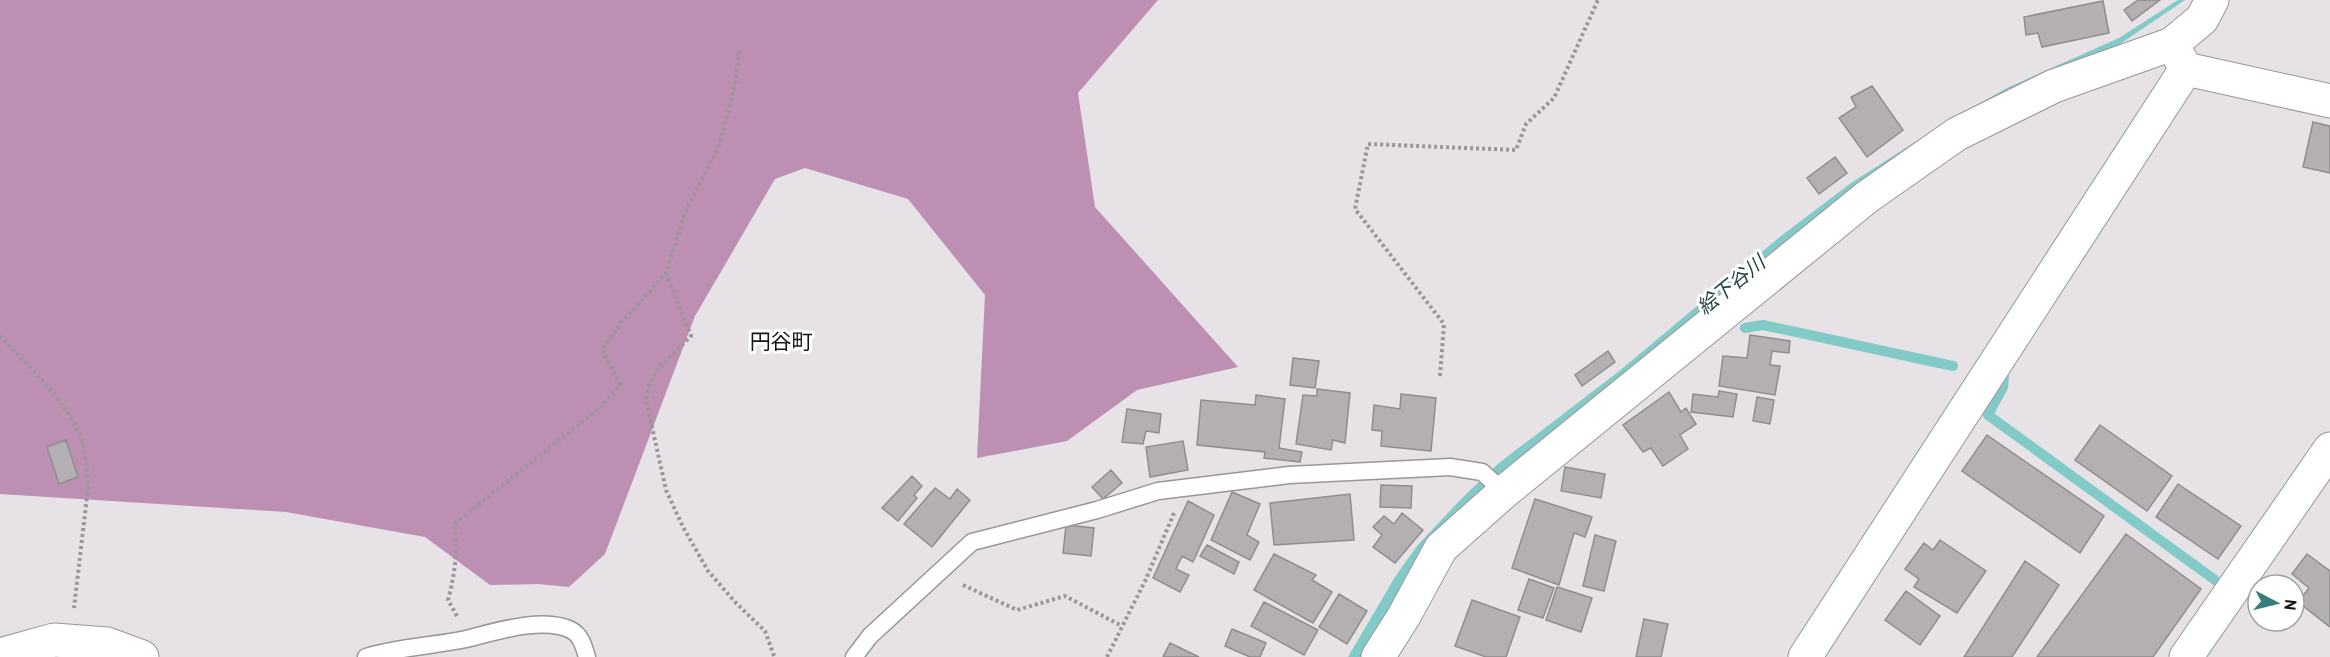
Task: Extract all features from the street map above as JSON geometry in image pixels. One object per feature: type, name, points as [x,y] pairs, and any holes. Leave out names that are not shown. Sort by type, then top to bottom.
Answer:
[{"type":"street","points":[[1806,657],[2179,57],[2212,0]]},
{"type":"street","points":[[1378,657],[1404,616],[1441,548],[1504,492],[1868,197],[1957,134],[2054,86],[2179,57],[2330,101]]},
{"type":"street","points":[[2186,657],[2330,449]]},
{"type":"street","points":[[0,655],[54,640],[106,644],[142,657]]},
{"type":"lane","points":[[849,656],[972,542],[1097,510],[1158,491],[1289,475],[1450,467],[1482,472],[1504,492]]},
{"type":"lane","points":[[366,657],[470,638],[508,627],[557,625],[573,631],[581,640],[587,657]]},
{"type":"path","points":[[1440,376],[1444,324],[1354,209],[1368,144],[1516,150],[1526,124],[1554,98],[1598,0]]},
{"type":"path","points":[[470,638],[448,600],[455,574],[457,543],[454,524],[603,406],[620,385],[602,350],[621,323],[666,273],[687,208],[719,146],[736,80],[740,50]]},
{"type":"path","points":[[666,273],[691,336],[660,368],[650,383],[646,400],[666,490],[683,527],[708,571],[765,631],[774,656]]},
{"type":"path","points":[[0,336],[57,398],[79,434],[87,468],[84,538],[70,641]]},
{"type":"path","points":[[1107,657],[1146,579],[1185,488]]},
{"type":"path","points":[[956,557],[954,581],[1017,610],[1065,596],[1122,626]]},
{"type":"shaded area","points":[[0,0],[1158,0],[1078,93],[1095,207],[1238,367],[1137,390],[1067,441],[977,458],[985,295],[908,199],[805,168],[775,179],[695,316],[605,554],[569,587],[538,584],[490,585],[425,537],[286,512],[0,494]]},
{"type":"water","name":"絵下谷川","points":[[2178,0],[2185,0],[2120,44],[2036,82],[1396,597],[1361,657],[1348,657],[1395,577],[1417,546],[1460,500],[1499,463],[1618,372],[1781,236],[1851,183],[1943,124],[2007,88],[2119,38]]},
{"type":"building","points":[[2138,0],[2160,0],[2132,21],[2124,10]]},
{"type":"building","points":[[2103,1],[2109,33],[2042,47],[2038,33],[2026,35],[2024,17]]},
{"type":"building","points":[[1872,86],[1903,130],[1867,157],[1839,118],[1856,107],[1851,97]]},
{"type":"building","points":[[2313,122],[2330,126],[2330,173],[2303,167]]},
{"type":"building","points":[[1835,157],[1847,173],[1819,194],[1807,178]]},
{"type":"building","points":[[1750,335],[1790,341],[1789,353],[1772,351],[1770,365],[1780,366],[1775,395],[1719,386],[1723,356],[1747,358]]},
{"type":"building","points":[[1608,351],[1615,362],[1582,386],[1575,375]]},
{"type":"building","points":[[1293,358],[1319,361],[1315,388],[1290,385]]},
{"type":"building","points":[[1317,389],[1350,393],[1345,443],[1333,440],[1331,450],[1296,444],[1303,395],[1317,396]]},
{"type":"building","points":[[1719,391],[1737,394],[1733,417],[1691,412],[1693,394],[1718,397]]},
{"type":"building","points":[[1669,392],[1681,412],[1686,408],[1696,424],[1680,435],[1688,449],[1663,466],[1651,448],[1643,452],[1623,425]]},
{"type":"building","points":[[1401,394],[1436,398],[1431,451],[1381,446],[1382,431],[1372,430],[1374,405],[1400,409]]},
{"type":"building","points":[[1256,395],[1285,399],[1279,448],[1302,452],[1300,462],[1264,458],[1265,452],[1197,445],[1201,400],[1255,405]]},
{"type":"building","points":[[1757,397],[1774,400],[1770,424],[1753,421]]},
{"type":"building","points":[[1127,409],[1161,414],[1159,433],[1146,431],[1143,444],[1122,442]]},
{"type":"building","points":[[2100,425],[2172,476],[2147,511],[2075,460]]},
{"type":"building","points":[[1987,435],[2104,516],[2080,553],[1962,471]]},
{"type":"building","points":[[66,440],[78,477],[59,484],[47,447]]},
{"type":"building","points":[[1183,441],[1188,470],[1150,477],[1146,447]]},
{"type":"building","points":[[1565,467],[1605,474],[1601,498],[1561,491]]},
{"type":"building","points":[[1111,470],[1122,483],[1103,499],[1092,487]]},
{"type":"building","points":[[912,476],[922,486],[914,495],[917,498],[898,521],[882,508]]},
{"type":"building","points":[[2178,484],[2241,526],[2218,559],[2156,517]]},
{"type":"building","points":[[1381,485],[1412,486],[1411,508],[1380,507]]},
{"type":"building","points":[[935,488],[950,499],[957,489],[970,500],[932,547],[904,524]]},
{"type":"building","points":[[1232,492],[1260,504],[1247,535],[1259,542],[1250,560],[1211,540]]},
{"type":"building","points":[[1350,494],[1354,540],[1274,545],[1270,503]]},
{"type":"building","points":[[1535,499],[1592,517],[1585,537],[1574,533],[1559,585],[1512,568]]},
{"type":"building","points":[[1188,501],[1214,515],[1193,562],[1182,556],[1176,569],[1189,575],[1180,592],[1153,578]]},
{"type":"building","points":[[1402,513],[1423,530],[1395,563],[1373,547],[1382,535],[1373,527],[1384,516],[1394,524]]},
{"type":"building","points":[[1066,525],[1094,528],[1091,556],[1063,553]]},
{"type":"building","points":[[2126,534],[2201,589],[2153,657],[2037,657]]},
{"type":"building","points":[[1595,535],[1616,541],[1604,591],[1583,586]]},
{"type":"building","points":[[1940,540],[1986,571],[1957,613],[1914,587],[1919,579],[1905,569],[1924,543],[1933,550]]},
{"type":"building","points":[[1207,545],[1239,562],[1234,574],[1200,556]]},
{"type":"building","points":[[1274,554],[1316,575],[1312,580],[1332,592],[1313,623],[1254,590]]},
{"type":"building","points":[[2307,554],[2330,571],[2330,627],[2306,608],[2306,592],[2309,588],[2306,586],[2306,573],[2293,573]]},
{"type":"building","points":[[2025,561],[2059,585],[2012,657],[1964,657]]},
{"type":"building","points":[[1529,579],[1554,588],[1543,618],[1518,610]]},
{"type":"building","points":[[1557,587],[1592,598],[1581,632],[1546,620]]},
{"type":"building","points":[[1906,591],[1940,616],[1920,645],[1885,620]]},
{"type":"building","points":[[1339,594],[1367,611],[1347,644],[1319,627]]},
{"type":"building","points":[[1472,600],[1520,617],[1506,657],[1486,657],[1455,646]]},
{"type":"building","points":[[1264,602],[1318,630],[1304,655],[1251,626]]},
{"type":"building","points":[[1644,619],[1668,624],[1661,657],[1636,657]]},
{"type":"building","points":[[1232,629],[1266,643],[1260,657],[1250,657],[1225,646]]},
{"type":"building","points":[[1170,643],[1199,657],[1163,657]]},
{"type":"waterway","points":[[1745,328],[1763,325],[1953,366]]},
{"type":"waterway","points":[[2004,377],[2003,387],[1988,415],[2215,580]]},
{"type":"district","name":"円谷町","points":[[781,341]]}]
